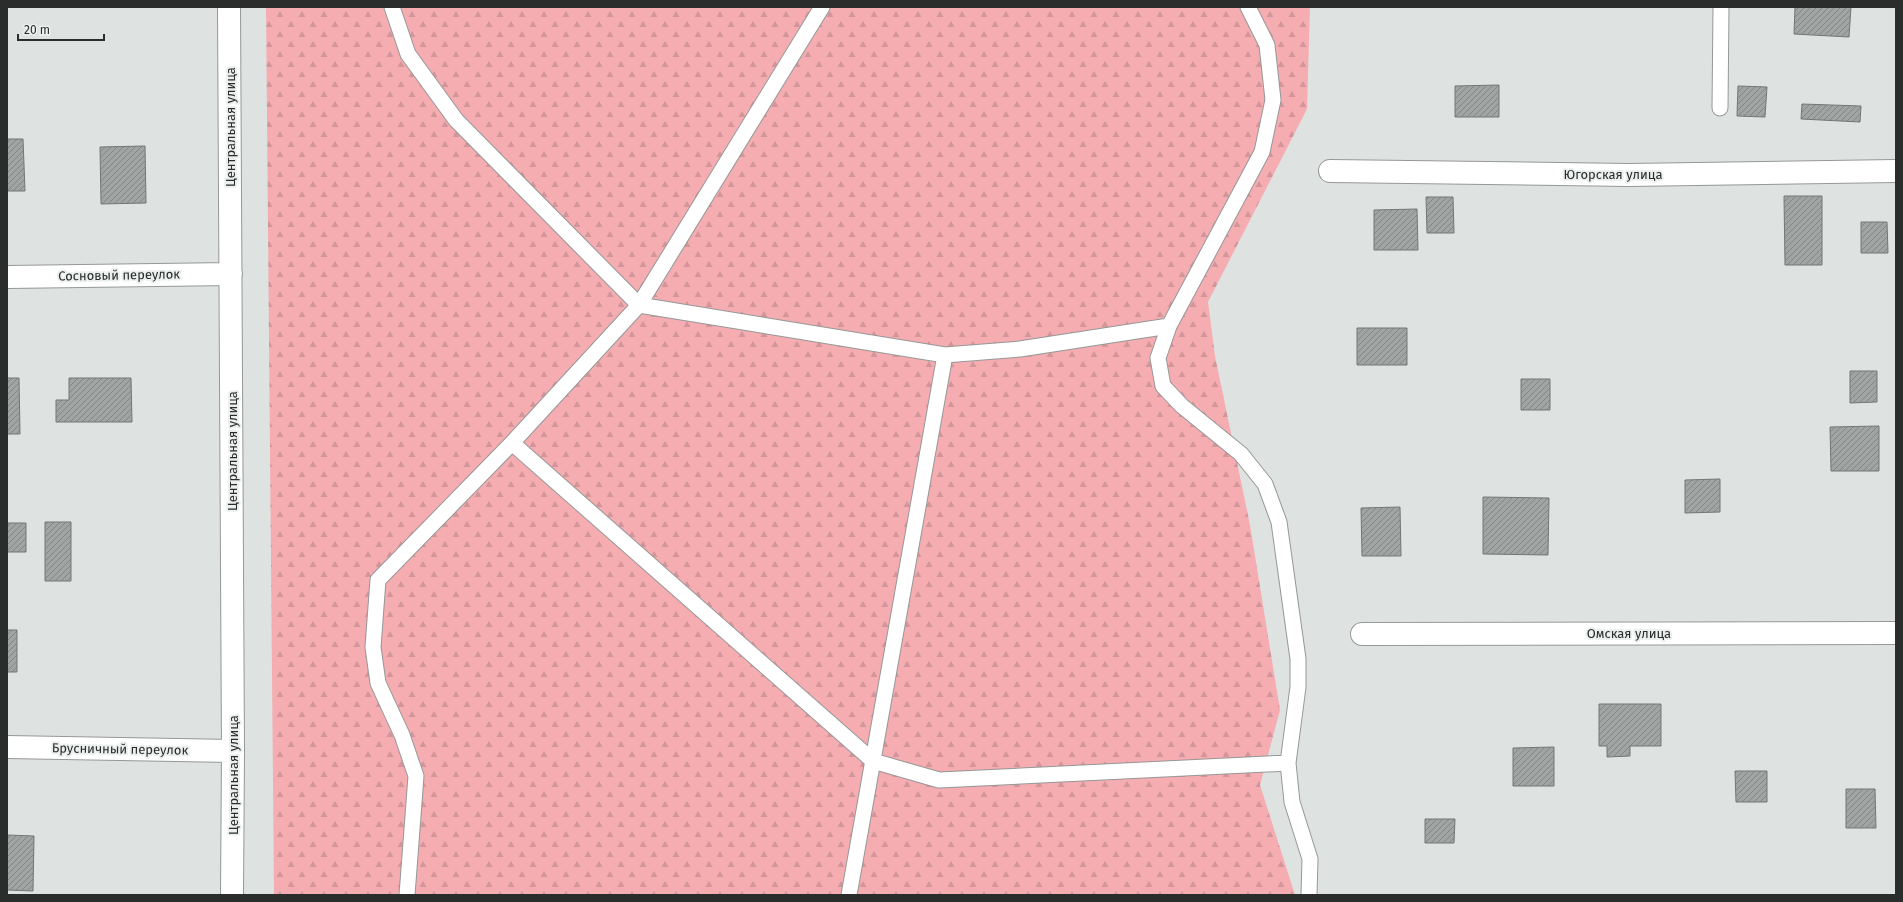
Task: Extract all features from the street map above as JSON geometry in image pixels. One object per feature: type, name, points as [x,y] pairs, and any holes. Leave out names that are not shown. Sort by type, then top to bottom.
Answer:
[{"type":"street","name":"Центральная улица","points":[[229,7],[233,751],[232,895]]},
{"type":"street","name":"Югорская улица","points":[[1330,171],[1629,175],[1896,171]]},
{"type":"street","name":"Сосновый переулок","points":[[7,277],[231,274]]},
{"type":"street","name":"Омская улица","points":[[1362,634],[1896,633]]},
{"type":"street","name":"Брусничный переулок","points":[[7,747],[233,751]]},
{"type":"lane","points":[[392,7],[408,54],[456,120],[639,305],[946,355],[1020,350],[1169,326]]},
{"type":"lane","points":[[407,895],[416,776],[402,735],[378,683],[373,647],[378,580],[512,443],[639,305],[822,7]]},
{"type":"lane","points":[[1248,7],[1267,45],[1273,100],[1262,152],[1169,326],[1158,358],[1164,386],[1182,406],[1241,454],[1264,484],[1279,522],[1298,659],[1298,687],[1288,763],[1292,802],[1310,858],[1309,895]]},
{"type":"lane","points":[[1720,108],[1721,7]]},
{"type":"lane","points":[[849,895],[946,355]]},
{"type":"lane","points":[[512,443],[873,761],[939,780],[1288,763]]},
{"type":"green space","points":[[266,7],[1310,7],[1307,109],[1208,302],[1215,356],[1250,525],[1280,710],[1260,785],[1295,895],[274,895]]},
{"type":"building","points":[[1795,7],[1851,7],[1849,37],[1794,34]]},
{"type":"building","points":[[1499,85],[1499,117],[1455,117],[1455,86]]},
{"type":"building","points":[[1738,86],[1767,87],[1765,117],[1737,116]]},
{"type":"building","points":[[1802,104],[1861,106],[1860,122],[1801,119]]},
{"type":"building","points":[[7,139],[23,139],[25,191],[7,191]]},
{"type":"building","points":[[145,146],[146,203],[101,204],[100,147]]},
{"type":"building","points":[[1784,196],[1822,196],[1822,265],[1785,265]]},
{"type":"building","points":[[1426,197],[1453,197],[1454,233],[1427,233]]},
{"type":"building","points":[[1417,209],[1418,250],[1374,250],[1374,210]]},
{"type":"building","points":[[1861,222],[1887,222],[1888,253],[1861,253]]},
{"type":"building","points":[[1357,328],[1407,328],[1407,365],[1357,365]]},
{"type":"building","points":[[1850,371],[1877,371],[1877,402],[1850,403]]},
{"type":"building","points":[[7,378],[19,378],[20,434],[7,434]]},
{"type":"building","points":[[69,378],[131,378],[132,422],[56,422],[56,400],[69,400]]},
{"type":"building","points":[[1521,379],[1550,379],[1550,410],[1521,410]]},
{"type":"building","points":[[1879,426],[1879,471],[1831,471],[1830,427]]},
{"type":"building","points":[[1720,479],[1720,512],[1685,513],[1685,480]]},
{"type":"building","points":[[1483,497],[1549,498],[1548,555],[1483,554]]},
{"type":"building","points":[[1400,507],[1401,556],[1362,556],[1361,508]]},
{"type":"building","points":[[45,522],[71,522],[71,581],[45,581]]},
{"type":"building","points":[[7,523],[26,523],[26,552],[7,552]]},
{"type":"building","points":[[7,630],[17,630],[17,672],[7,672]]},
{"type":"building","points":[[1599,704],[1661,704],[1661,746],[1630,746],[1630,756],[1607,757],[1607,746],[1599,746]]},
{"type":"building","points":[[1554,747],[1554,786],[1513,786],[1513,748]]},
{"type":"building","points":[[1735,771],[1767,771],[1767,802],[1736,802]]},
{"type":"building","points":[[1846,789],[1875,789],[1876,828],[1846,828]]},
{"type":"building","points":[[1425,819],[1455,819],[1454,843],[1425,843]]},
{"type":"building","points":[[7,835],[34,836],[33,891],[7,890]]}]
